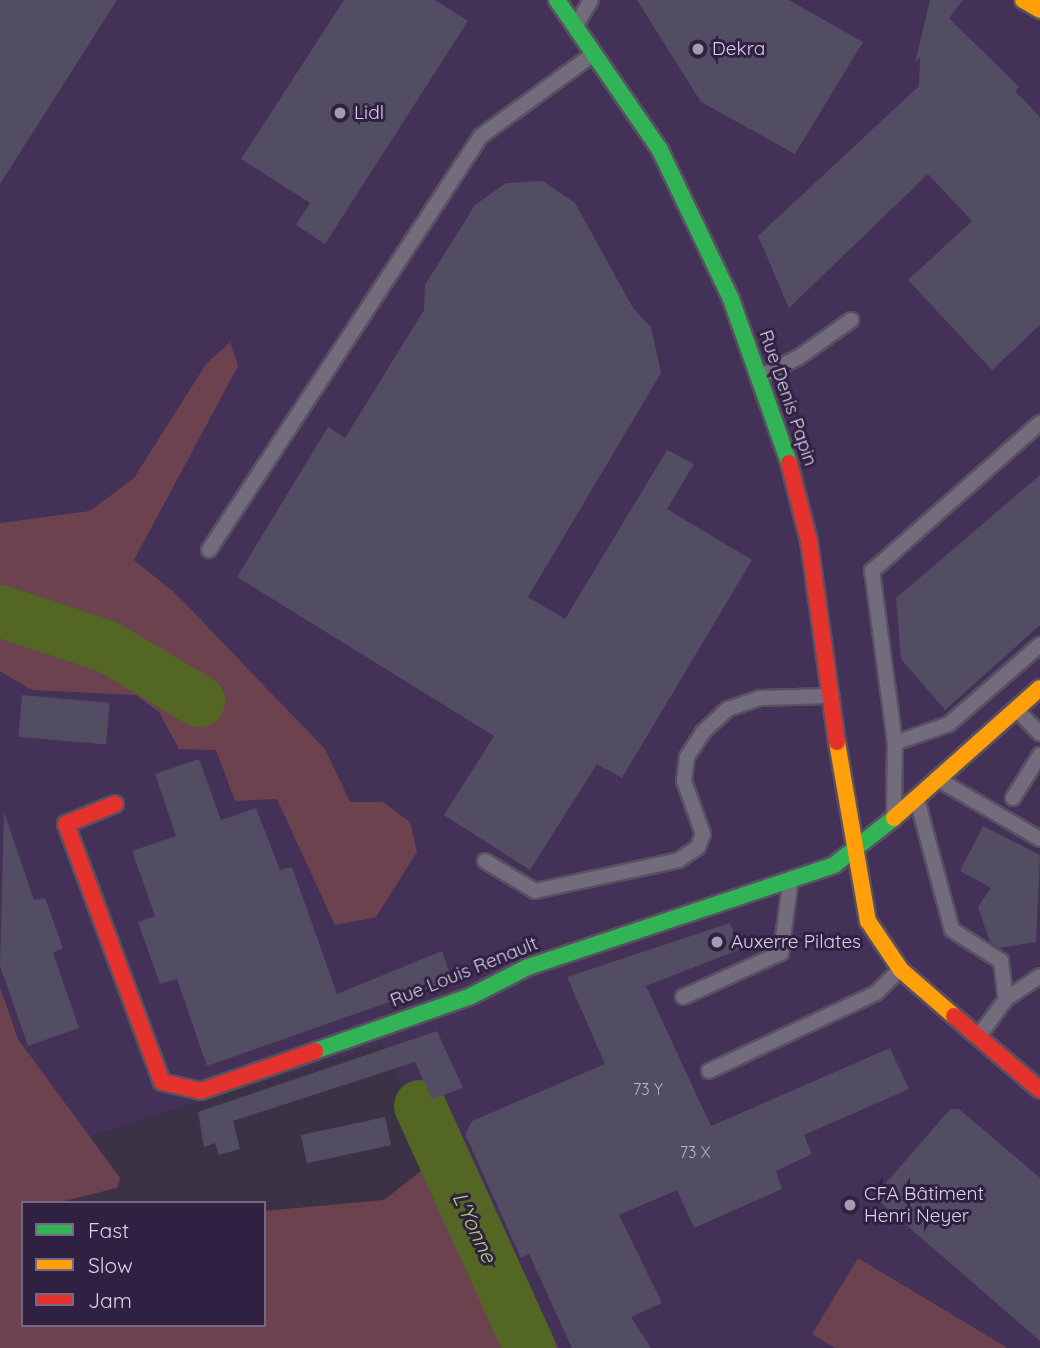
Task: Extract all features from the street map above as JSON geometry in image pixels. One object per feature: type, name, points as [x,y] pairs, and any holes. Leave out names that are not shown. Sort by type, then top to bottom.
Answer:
[{"type":"street","name":"Rue Denis Papin","points":[[557,0],[596,52],[660,150],[731,299],[760,377],[809,541],[853,855],[868,921],[901,970],[1040,1090]]},
{"type":"street","points":[[1023,0],[1040,10]]},
{"type":"street","name":"Rue Louis Renault","points":[[115,804],[66,824],[162,1082],[201,1091],[471,996],[528,967],[791,880],[853,855],[1040,688]]},
{"type":"lane","points":[[577,25],[591,0]]},
{"type":"lane","points":[[209,550],[481,136],[596,52]]},
{"type":"lane","points":[[760,377],[799,357],[851,320]]},
{"type":"lane","points":[[894,816],[895,743],[872,571],[1040,423]]},
{"type":"lane","points":[[895,743],[949,724],[1040,646]]},
{"type":"lane","points":[[485,861],[535,891],[679,860],[698,847],[702,834],[684,780],[687,757],[703,733],[728,709],[760,698],[830,696]]},
{"type":"lane","points":[[1016,709],[1040,734]]},
{"type":"lane","points":[[1013,798],[1040,755]]},
{"type":"lane","points":[[937,779],[1040,839]]},
{"type":"lane","points":[[916,797],[952,930],[1001,961],[1006,999]]},
{"type":"lane","points":[[683,997],[781,953],[791,880]]},
{"type":"lane","points":[[709,1071],[876,993],[901,970]]},
{"type":"lane","points":[[979,1037],[1006,999],[1040,976]]},
{"type":"shaded area","points":[[0,0],[1040,0],[1040,1348],[523,1348],[382,1044],[27,1156],[0,1034]]},
{"type":"shaded area","points":[[230,342],[238,366],[134,560],[175,593],[325,749],[350,802],[383,802],[410,822],[417,852],[376,917],[335,925],[277,799],[235,801],[216,750],[179,749],[159,712],[136,695],[32,690],[0,671],[0,523],[90,511],[134,478],[206,364]]},
{"type":"shaded area","points":[[0,987],[18,1039],[120,1178],[117,1188],[64,1201],[21,1201],[21,1327],[266,1327],[266,1211],[384,1200],[426,1167],[449,1115],[558,1348],[0,1348]]},
{"type":"shaded area","points":[[858,1258],[1006,1347],[835,1348],[812,1334]]},
{"type":"building","points":[[0,0],[117,0],[0,184]]},
{"type":"building","name":"Lidl","points":[[344,0],[435,0],[468,21],[325,244],[296,225],[310,203],[241,159]]},
{"type":"building","points":[[637,0],[789,0],[863,42],[795,154],[701,102]]},
{"type":"building","points":[[930,0],[963,0],[949,18],[1019,87],[1015,91],[1040,117],[1040,325],[992,370],[908,280],[972,221],[928,174],[789,308],[758,236],[919,86],[920,57],[915,63]]},
{"type":"building","points":[[543,181],[575,203],[633,308],[651,327],[661,373],[528,597],[565,619],[667,450],[694,464],[667,509],[752,560],[622,778],[597,764],[530,870],[444,815],[494,736],[237,577],[328,427],[345,438],[424,310],[425,285],[475,205],[506,183]]},
{"type":"building","points":[[1040,475],[1040,625],[945,710],[901,659],[896,598]]},
{"type":"building","points":[[22,695],[110,703],[106,745],[18,737]]},
{"type":"building","points":[[199,759],[221,820],[256,808],[280,870],[292,867],[337,994],[442,951],[452,980],[207,1066],[177,979],[160,984],[138,922],[155,916],[132,851],[176,836],[155,774]]},
{"type":"building","points":[[4,812],[34,900],[45,898],[63,948],[53,953],[79,1028],[28,1046],[0,966]]},
{"type":"building","points":[[983,826],[1040,855],[1036,942],[999,948],[990,942],[978,907],[991,888],[960,871]]},
{"type":"building","points":[[730,923],[741,949],[646,986],[711,1126],[890,1048],[909,1089],[804,1135],[812,1154],[776,1171],[782,1189],[694,1228],[677,1190],[619,1215],[662,1303],[631,1317],[651,1348],[572,1348],[529,1254],[521,1258],[465,1134],[472,1121],[605,1064],[567,977]]},
{"type":"building","points":[[437,1031],[463,1088],[432,1099],[415,1062],[233,1121],[240,1149],[219,1155],[215,1143],[204,1147],[198,1112]]},
{"type":"building","points":[[950,1109],[959,1109],[1040,1178],[1040,1341],[874,1197]]},
{"type":"building","points":[[385,1117],[391,1145],[307,1163],[301,1135]]},
{"type":"waterway","points":[[0,611],[108,647],[199,701]]},
{"type":"waterway","name":"L'Yonne","points":[[420,1106],[530,1348]]},
{"type":"traffic: fast","points":[[557,0],[660,150],[731,299],[789,463]]},
{"type":"traffic: fast","points":[[315,1051],[471,996],[528,967],[834,865],[894,818]]},
{"type":"traffic: slow","points":[[1023,0],[1040,10]]},
{"type":"traffic: slow","points":[[894,818],[1040,688]]},
{"type":"traffic: slow","points":[[837,742],[868,921],[901,970],[954,1016]]},
{"type":"traffic: jam","points":[[789,463],[809,541],[837,742]]},
{"type":"traffic: jam","points":[[115,804],[66,824],[162,1082],[201,1091],[315,1051]]},
{"type":"traffic: jam","points":[[954,1016],[1040,1090]]},
{"type":"place","name":"Dekra","points":[[698,49]]},
{"type":"place","name":"Lidl","points":[[340,113]]},
{"type":"place","name":"Auxerre Pilates","points":[[717,942]]},
{"type":"place","name":"CFA Bâtiment Henri Neyer","points":[[850,1205]]}]
